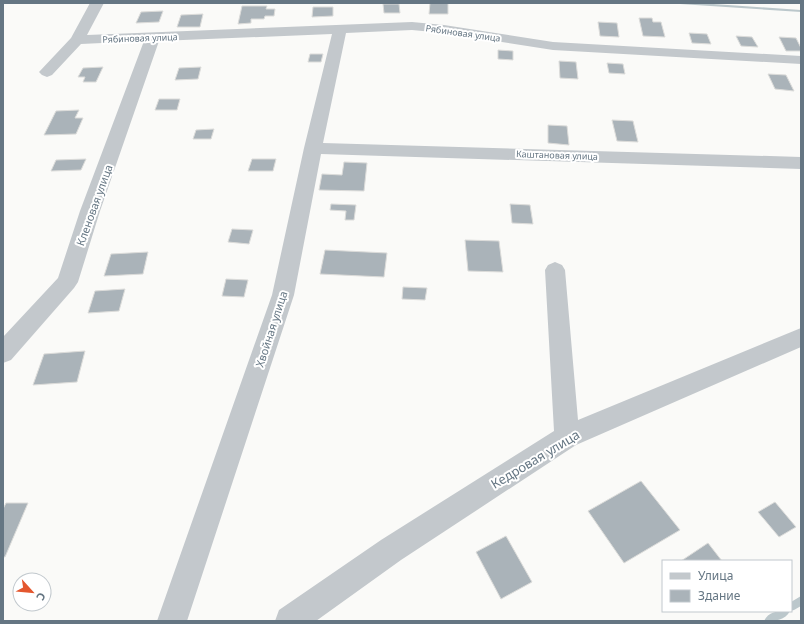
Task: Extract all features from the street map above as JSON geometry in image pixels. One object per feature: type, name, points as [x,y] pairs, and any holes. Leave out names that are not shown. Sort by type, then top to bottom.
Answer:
[{"type":"street","points":[[47,72],[77,40],[97,3]]},
{"type":"street","name":"Рябиновая улица","points":[[77,40],[420,27],[444,29],[553,46],[801,60]]},
{"type":"street","name":"Хвойная улица","points":[[172,621],[283,295],[313,148],[340,29]]},
{"type":"street","name":"Кленовая улица","points":[[3,353],[67,282],[90,211],[152,38]]},
{"type":"street","name":"Каштановая улица","points":[[313,148],[801,163]]},
{"type":"street","points":[[555,270],[568,437]]},
{"type":"street","name":"Кедровая улица","points":[[290,621],[391,550],[568,437],[801,337]]},
{"type":"building","points":[[430,3],[448,3],[448,14],[429,14]]},
{"type":"building","points":[[383,4],[399,4],[400,13],[384,13]]},
{"type":"building","points":[[242,6],[267,6],[266,9],[275,9],[274,16],[265,16],[264,19],[251,19],[251,23],[238,24]]},
{"type":"building","points":[[313,7],[333,7],[333,16],[312,17]]},
{"type":"building","points":[[163,11],[159,22],[136,23],[141,12]]},
{"type":"building","points":[[203,14],[200,27],[177,27],[181,15]]},
{"type":"building","points":[[639,18],[652,18],[653,22],[661,22],[665,37],[643,36]]},
{"type":"building","points":[[598,22],[617,23],[619,37],[600,36]]},
{"type":"building","points":[[689,33],[707,34],[711,44],[692,43]]},
{"type":"building","points":[[736,36],[752,37],[758,47],[741,46]]},
{"type":"building","points":[[779,37],[796,38],[801,51],[786,51]]},
{"type":"building","points":[[498,50],[513,51],[513,60],[498,59]]},
{"type":"building","points":[[310,54],[323,54],[321,62],[308,62]]},
{"type":"building","points":[[559,61],[576,62],[578,79],[560,78]]},
{"type":"building","points":[[607,63],[623,64],[625,74],[609,73]]},
{"type":"building","points":[[103,67],[96,82],[83,82],[85,77],[78,77],[83,68]]},
{"type":"building","points":[[201,67],[198,79],[175,80],[179,68]]},
{"type":"building","points":[[768,74],[786,75],[794,91],[775,89]]},
{"type":"building","points":[[159,99],[180,99],[177,110],[155,110]]},
{"type":"building","points":[[79,110],[75,118],[83,118],[76,134],[44,135],[56,111]]},
{"type":"building","points":[[612,120],[633,121],[638,142],[617,141]]},
{"type":"building","points":[[548,125],[567,126],[569,145],[548,143]]},
{"type":"building","points":[[214,129],[211,139],[193,139],[196,130]]},
{"type":"building","points":[[86,159],[81,170],[51,171],[56,160]]},
{"type":"building","points":[[252,159],[276,159],[273,171],[248,171]]},
{"type":"building","points":[[344,162],[367,163],[364,191],[319,190],[322,174],[342,175]]},
{"type":"building","points":[[331,204],[356,205],[354,220],[345,220],[346,211],[330,210]]},
{"type":"building","points":[[510,204],[530,205],[533,224],[512,223]]},
{"type":"building","points":[[232,229],[253,230],[249,244],[228,242]]},
{"type":"building","points":[[465,240],[499,241],[503,272],[468,271]]},
{"type":"building","points":[[325,250],[387,253],[384,277],[320,274]]},
{"type":"building","points":[[148,252],[143,274],[104,276],[111,254]]},
{"type":"building","points":[[226,279],[248,280],[244,297],[222,296]]},
{"type":"building","points":[[403,287],[427,288],[425,300],[402,299]]},
{"type":"building","points":[[125,289],[119,311],[88,313],[95,291]]},
{"type":"building","points":[[85,351],[77,382],[33,385],[44,354]]},
{"type":"building","points":[[641,481],[680,530],[624,563],[588,511]]},
{"type":"building","points":[[775,502],[796,527],[779,537],[758,512]]},
{"type":"building","points":[[6,503],[28,503],[5,557],[3,557],[3,509]]},
{"type":"building","points":[[506,536],[532,582],[501,599],[476,552]]},
{"type":"building","points":[[708,543],[721,560],[682,560]]},
{"type":"waterway","points":[[680,3],[801,11]]},
{"type":"waterway","points":[[792,606],[801,601]]},
{"type":"waterway","points":[[769,621],[783,612]]}]
